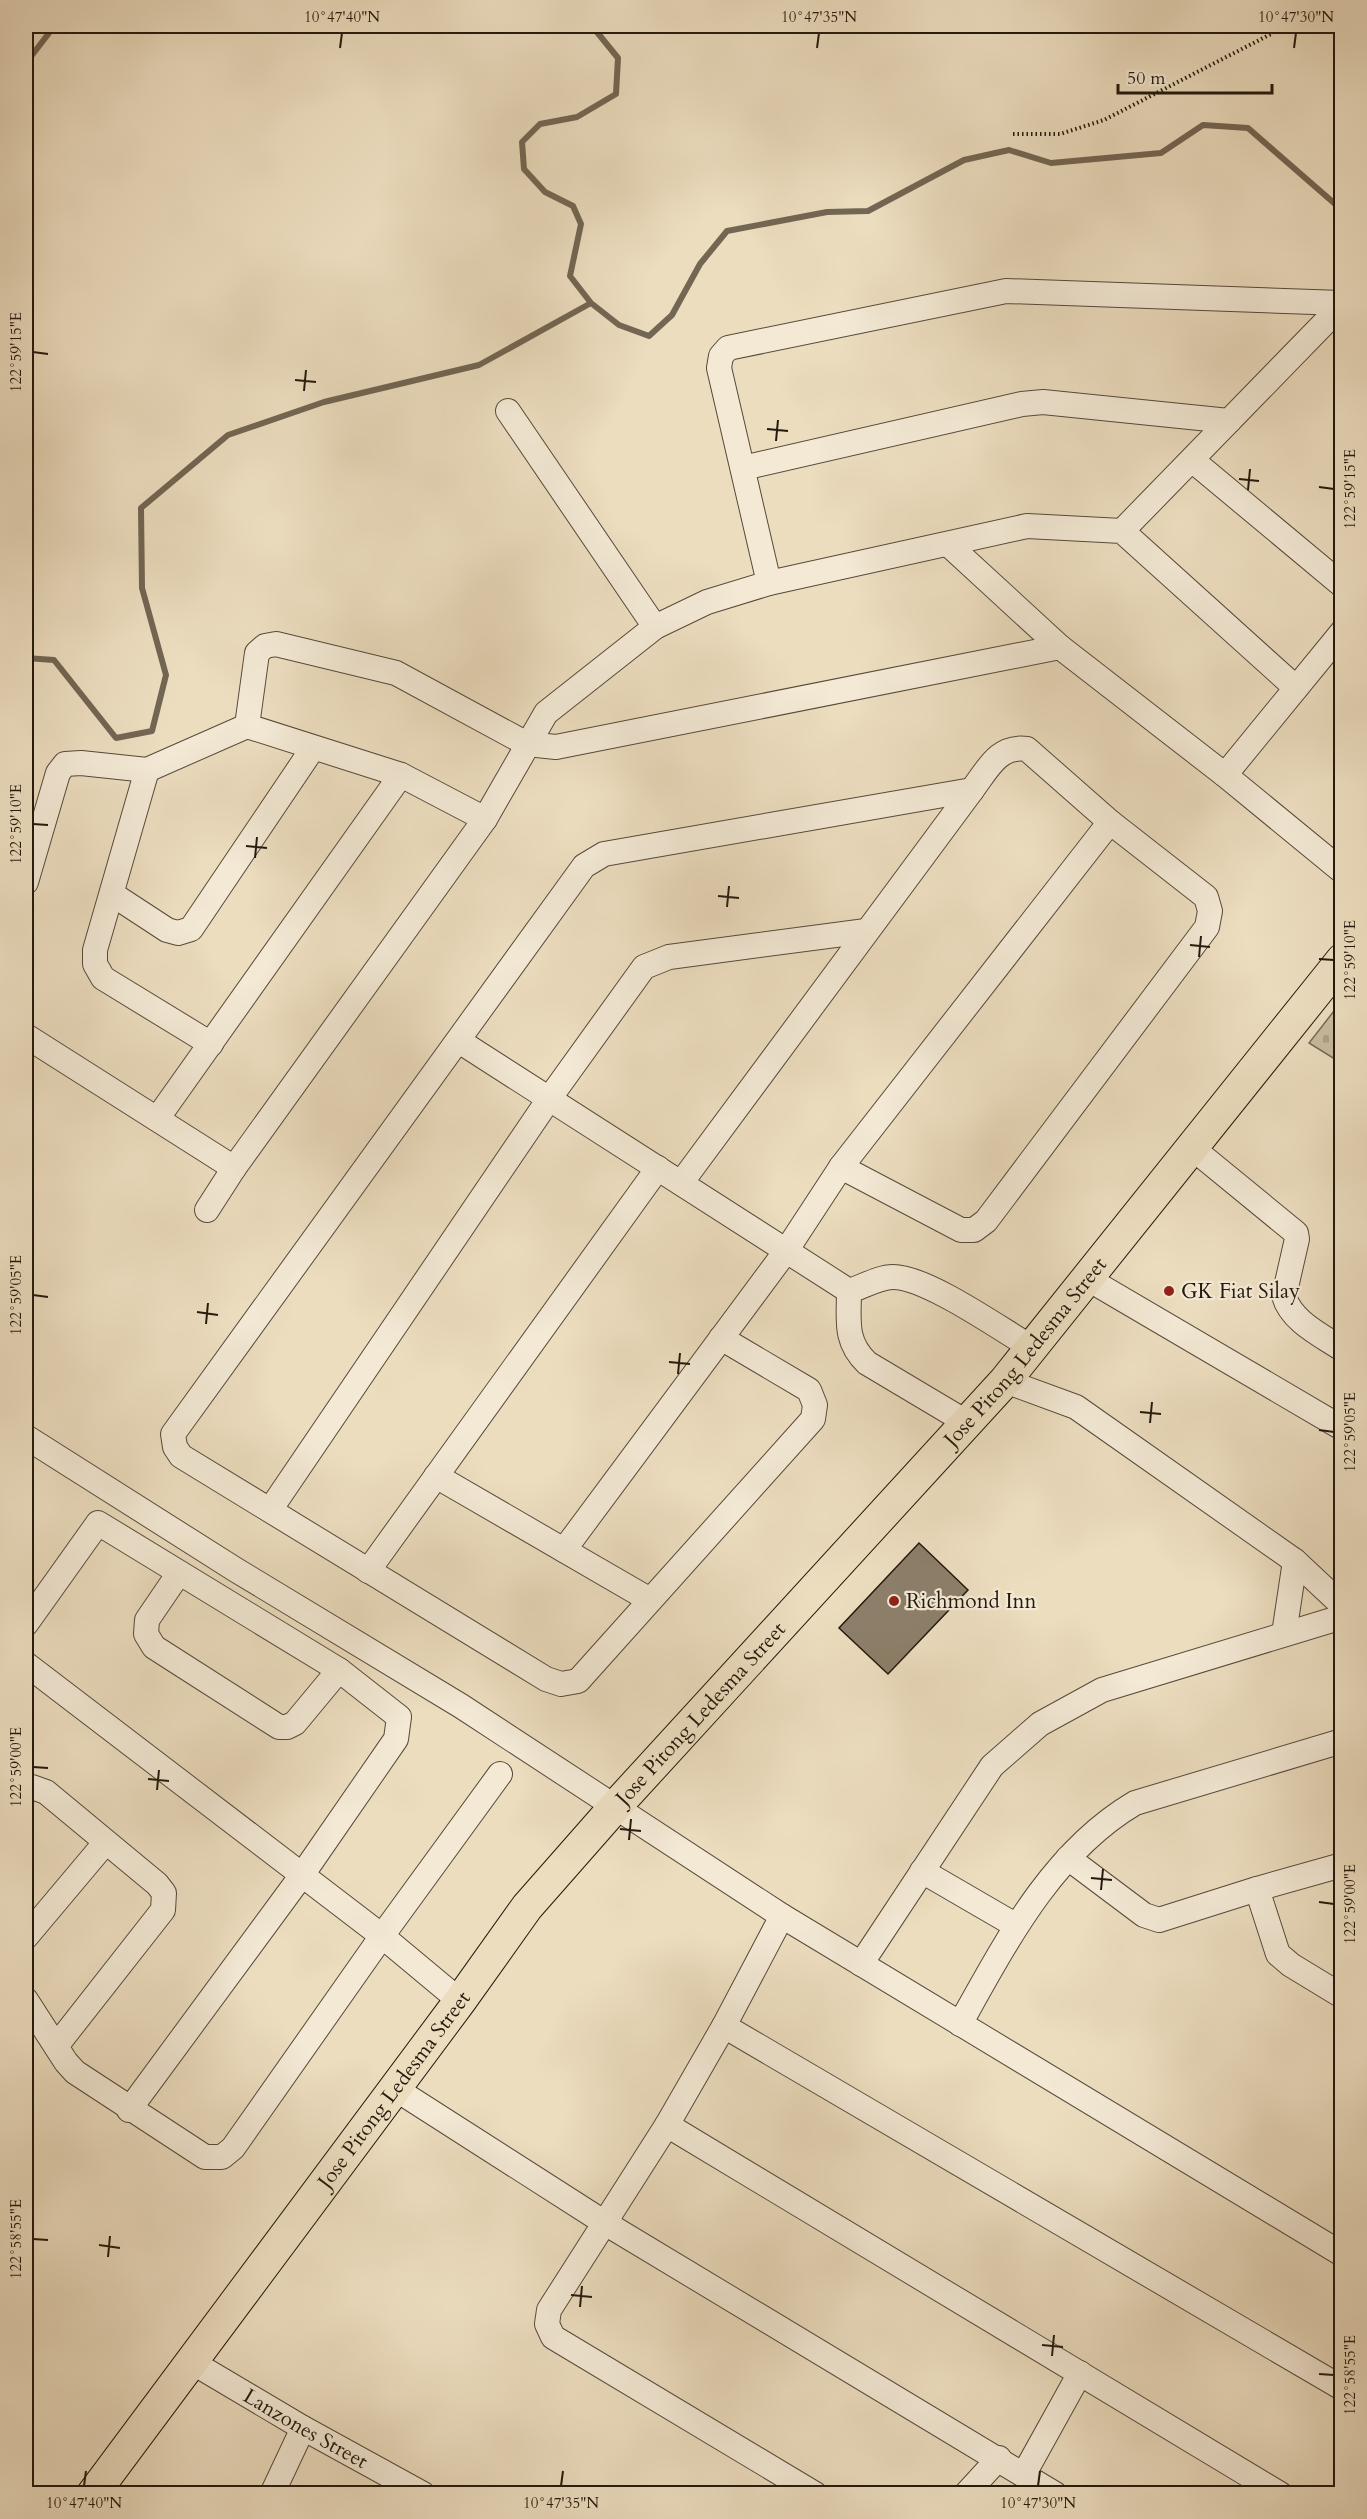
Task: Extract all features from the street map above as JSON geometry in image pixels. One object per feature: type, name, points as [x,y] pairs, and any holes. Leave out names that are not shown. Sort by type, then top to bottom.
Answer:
[{"type":"main road","name":"Jose Pitong Ledesma Street","points":[[93,2493],[460,2001],[527,1907],[614,1808],[1005,1381],[1341,960]]},
{"type":"street","points":[[768,583],[719,368],[721,356],[728,348],[1006,291],[1341,304]]},
{"type":"street","points":[[1122,531],[1341,304]]},
{"type":"street","points":[[743,468],[1022,404],[1043,402],[1228,421]]},
{"type":"street","points":[[508,411],[655,627]]},
{"type":"street","points":[[1192,460],[1341,585]]},
{"type":"street","points":[[207,1210],[234,1168],[485,819],[546,713],[655,627],[707,602],[768,583],[1027,526],[1122,531],[1296,688]]},
{"type":"street","points":[[949,545],[1060,647],[1225,775],[1341,871]]},
{"type":"street","points":[[1225,775],[1341,632]]},
{"type":"street","points":[[247,726],[257,653],[265,646],[276,644],[396,673],[527,744],[556,747],[1060,647]]},
{"type":"street","points":[[26,882],[58,773],[65,764],[81,763],[147,770],[247,726],[401,776],[485,819]]},
{"type":"street","points":[[112,894],[167,930],[178,933],[191,929],[313,748]]},
{"type":"street","points":[[681,1183],[972,790],[1003,752],[1015,748],[1027,749],[1110,822],[1206,897],[1210,911],[1207,927],[986,1221],[974,1230],[961,1230],[842,1167]]},
{"type":"street","points":[[147,770],[95,950],[95,964],[103,978],[211,1044]]},
{"type":"street","points":[[156,1119],[401,776]]},
{"type":"street","points":[[722,1338],[809,1389],[815,1405],[813,1419],[578,1681],[561,1684],[546,1679],[182,1456],[175,1447],[173,1434],[584,866],[604,854],[972,790]]},
{"type":"street","points":[[564,1550],[786,1251],[842,1167],[1110,822]]},
{"type":"street","points":[[270,1510],[549,1099],[644,967],[669,957],[866,931]]},
{"type":"street","points":[[26,1036],[234,1168]]},
{"type":"street","points":[[459,1041],[849,1291]]},
{"type":"street","points":[[1191,1147],[1296,1233],[1297,1239],[1284,1296],[1286,1305],[1293,1315],[1341,1349]]},
{"type":"street","points":[[368,1571],[658,1168]]},
{"type":"street","points":[[849,1291],[891,1277],[912,1280],[934,1290],[1031,1347]]},
{"type":"street","points":[[1088,1278],[1341,1428]]},
{"type":"street","points":[[849,1291],[849,1339],[856,1353],[867,1363],[966,1422]]},
{"type":"street","points":[[1005,1381],[1076,1407],[1295,1562],[1341,1605]]},
{"type":"street","points":[[26,1437],[460,1706],[782,1916],[1341,2254]]},
{"type":"street","points":[[436,1476],[650,1600]]},
{"type":"street","points":[[26,1624],[118,1496]]},
{"type":"street","points":[[98,1523],[339,1670],[399,1717],[396,1739],[302,1875],[129,2110]]},
{"type":"street","points":[[1284,1634],[1295,1562]]},
{"type":"street","points":[[179,1573],[147,1620],[146,1634],[154,1647],[279,1727],[287,1727],[295,1723],[339,1670]]},
{"type":"street","points":[[861,1964],[992,1766],[1040,1724],[1102,1690],[1341,1617]]},
{"type":"street","points":[[26,1664],[382,1936],[460,2001]]},
{"type":"street","points":[[960,2024],[1015,1925],[1068,1858],[1119,1813],[1135,1803],[1341,1741]]},
{"type":"street","points":[[26,2000],[66,2062],[75,2072],[129,2110],[205,2157],[222,2157],[233,2148],[382,1936],[500,1774]]},
{"type":"street","points":[[26,1787],[46,1792],[157,1884],[164,1893],[163,1910],[57,2045]]},
{"type":"street","points":[[26,1937],[105,1843]]},
{"type":"street","points":[[1068,1858],[1144,1915],[1159,1920],[1341,1865]]},
{"type":"street","points":[[922,1871],[1015,1925]]},
{"type":"street","points":[[1257,1889],[1278,1954],[1291,1965],[1341,1996]]},
{"type":"street","points":[[782,1916],[724,2026],[667,2125],[549,2310],[547,2324],[553,2337],[816,2493]]},
{"type":"street","points":[[724,2026],[1341,2388]]},
{"type":"street","points":[[394,2088],[605,2223],[1055,2493]]},
{"type":"street","points":[[667,2125],[1280,2493]]},
{"type":"street","name":"Lanzones Street","points":[[190,2361],[303,2428],[423,2493]]},
{"type":"street","points":[[1024,2474],[1080,2373]]},
{"type":"street","points":[[272,2493],[303,2428]]},
{"type":"street","points":[[966,2493],[999,2458]]},
{"type":"path","points":[[1013,134],[1060,134],[1104,120],[1283,26]]},
{"type":"green space","points":[[1341,1002],[1341,1063],[1309,1043]]},
{"type":"building","points":[[919,1543],[968,1590],[888,1674],[839,1628]]},
{"type":"waterway","points":[[591,303],[570,276],[581,224],[573,206],[545,192],[524,169],[522,142],[540,124],[577,117],[616,94],[618,58],[592,26]]},
{"type":"waterway","points":[[26,63],[49,33]]},
{"type":"waterway","points":[[26,658],[54,660],[116,738],[152,731],[166,675],[142,588],[141,508],[228,435],[324,402],[479,365],[591,303],[619,325],[649,336],[672,315],[700,264],[727,231],[827,212],[868,211],[964,160],[1009,150],[1051,163],[1161,153],[1203,125],[1248,128],[1342,210]]},
{"type":"place","name":"GK Fiat Silay","points":[[1169,1291]]},
{"type":"place","name":"Richmond Inn","points":[[894,1601]]}]
